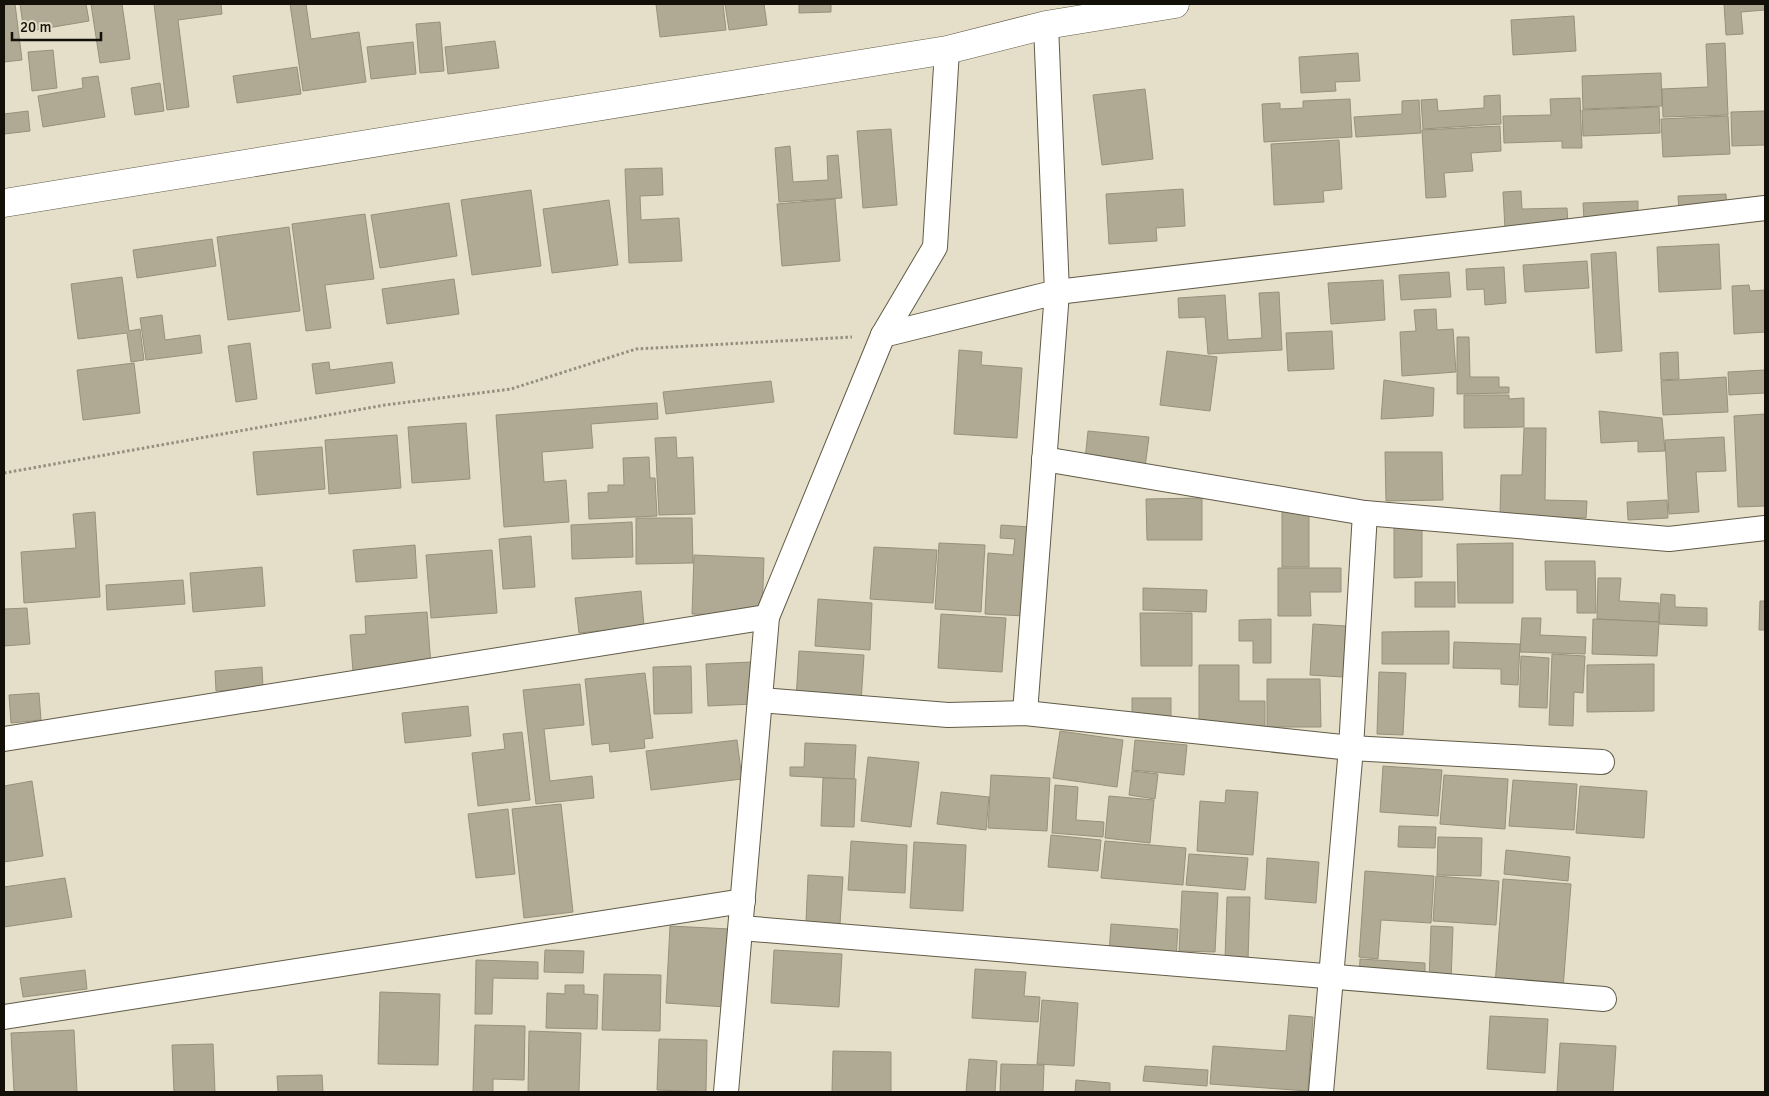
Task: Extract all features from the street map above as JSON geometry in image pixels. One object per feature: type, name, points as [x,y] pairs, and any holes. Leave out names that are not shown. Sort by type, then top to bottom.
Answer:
[{"type":"street","points":[[4,203],[946,50],[1046,25],[1163,5]]},
{"type":"street","points":[[1024,713],[1057,292],[1046,25]]},
{"type":"street","points":[[726,1092],[768,617],[883,336],[935,247],[946,50]]},
{"type":"street","points":[[883,336],[1057,292],[1765,208]]},
{"type":"street","points":[[1044,460],[1365,513],[1669,539],[1765,528]]},
{"type":"street","points":[[1321,1092],[1329,977],[1350,748],[1365,513]]},
{"type":"street","points":[[4,739],[768,617]]},
{"type":"street","points":[[760,700],[948,715],[1024,713],[1350,748],[1602,762]]},
{"type":"street","points":[[4,1017],[743,901]]},
{"type":"street","points":[[740,928],[1604,999]]},
{"type":"path","points":[[4,473],[385,405],[511,389],[636,349],[883,336]]},
{"type":"building","points":[[15,4],[22,60],[4,62],[4,5]]},
{"type":"building","points":[[20,4],[86,4],[89,21],[24,32]]},
{"type":"building","points":[[91,4],[122,4],[130,59],[100,63]]},
{"type":"building","points":[[154,4],[221,4],[222,14],[178,20],[189,107],[167,110]]},
{"type":"building","points":[[290,4],[306,4],[311,39],[359,32],[366,82],[303,91]]},
{"type":"building","points":[[656,4],[723,4],[726,30],[660,37]]},
{"type":"building","points":[[725,4],[764,4],[767,25],[729,30]]},
{"type":"building","points":[[799,4],[831,4],[831,12],[799,13]]},
{"type":"building","points":[[1724,4],[1765,4],[1765,10],[1741,12],[1743,34],[1726,35]]},
{"type":"building","points":[[1574,16],[1576,51],[1513,55],[1511,20]]},
{"type":"building","points":[[440,22],[444,71],[420,73],[416,24]]},
{"type":"building","points":[[495,41],[499,68],[448,74],[445,47]]},
{"type":"building","points":[[413,42],[416,74],[371,79],[367,47]]},
{"type":"building","points":[[1725,43],[1728,115],[1663,117],[1662,89],[1708,87],[1706,44]]},
{"type":"building","points":[[53,50],[57,88],[32,91],[28,52]]},
{"type":"building","points":[[1358,53],[1360,81],[1335,82],[1336,91],[1301,93],[1299,57]]},
{"type":"building","points":[[297,67],[301,94],[237,103],[233,76]]},
{"type":"building","points":[[1661,73],[1662,106],[1583,109],[1582,76]]},
{"type":"building","points":[[98,76],[105,117],[43,127],[38,96],[83,88],[82,78]]},
{"type":"building","points":[[160,83],[164,111],[135,115],[131,88]]},
{"type":"building","points":[[1145,89],[1153,159],[1102,165],[1093,95]]},
{"type":"building","points":[[1500,95],[1501,124],[1423,129],[1421,100],[1437,99],[1438,111],[1484,108],[1484,96]]},
{"type":"building","points":[[1580,98],[1582,148],[1562,148],[1562,141],[1504,143],[1503,116],[1551,115],[1550,99]]},
{"type":"building","points":[[1350,99],[1352,137],[1264,142],[1262,104],[1280,103],[1280,109],[1303,108],[1303,101]]},
{"type":"building","points":[[1419,100],[1421,133],[1356,137],[1354,117],[1402,114],[1402,101]]},
{"type":"building","points":[[1659,107],[1660,133],[1583,136],[1582,110]]},
{"type":"building","points":[[28,111],[30,131],[4,134],[4,114]]},
{"type":"building","points":[[1765,111],[1765,145],[1732,146],[1731,112]]},
{"type":"building","points":[[1728,116],[1730,154],[1663,157],[1661,119]]},
{"type":"building","points":[[1500,126],[1501,151],[1471,153],[1473,171],[1444,173],[1446,197],[1426,198],[1422,130]]},
{"type":"building","points":[[891,129],[897,205],[863,208],[857,131]]},
{"type":"building","points":[[1339,140],[1342,189],[1323,191],[1324,202],[1274,205],[1271,144]]},
{"type":"building","points":[[790,146],[793,182],[828,180],[827,156],[838,155],[842,198],[779,202],[775,148]]},
{"type":"building","points":[[662,168],[663,195],[640,196],[641,220],[679,218],[682,261],[629,263],[625,169]]},
{"type":"building","points":[[1183,189],[1185,226],[1156,228],[1157,241],[1109,244],[1106,194]]},
{"type":"building","points":[[531,190],[541,266],[472,275],[461,200]]},
{"type":"building","points":[[1521,191],[1522,209],[1567,208],[1568,226],[1505,229],[1503,192]]},
{"type":"building","points":[[1726,194],[1727,210],[1679,212],[1678,196]]},
{"type":"building","points":[[835,199],[840,261],[782,266],[777,204]]},
{"type":"building","points":[[609,200],[618,265],[552,273],[543,209]]},
{"type":"building","points":[[1638,201],[1638,219],[1584,221],[1583,203]]},
{"type":"building","points":[[449,203],[457,256],[380,268],[371,215]]},
{"type":"building","points":[[365,214],[374,279],[325,285],[331,328],[306,331],[292,224]]},
{"type":"building","points":[[289,227],[300,311],[228,320],[217,237]]},
{"type":"building","points":[[212,239],[216,266],[137,278],[133,250]]},
{"type":"building","points":[[1719,244],[1721,289],[1659,292],[1657,247]]},
{"type":"building","points":[[1616,252],[1622,351],[1596,353],[1591,254]]},
{"type":"building","points":[[1587,261],[1589,288],[1525,292],[1523,265]]},
{"type":"building","points":[[1504,267],[1506,303],[1485,305],[1484,289],[1467,290],[1466,269]]},
{"type":"building","points":[[1449,272],[1451,297],[1401,300],[1399,275]]},
{"type":"building","points":[[122,277],[129,331],[140,329],[144,360],[131,362],[127,333],[78,339],[71,284]]},
{"type":"building","points":[[454,279],[459,314],[387,324],[382,289]]},
{"type":"building","points":[[1383,280],[1385,320],[1331,324],[1328,283]]},
{"type":"building","points":[[1749,285],[1750,291],[1765,290],[1765,332],[1734,334],[1732,286]]},
{"type":"building","points":[[1279,292],[1282,350],[1208,354],[1205,317],[1179,318],[1178,298],[1225,295],[1228,340],[1262,338],[1259,293]]},
{"type":"building","points":[[1436,309],[1437,330],[1453,329],[1456,372],[1402,376],[1400,332],[1416,331],[1414,310]]},
{"type":"building","points":[[162,315],[165,340],[200,335],[202,353],[146,360],[140,318]]},
{"type":"building","points":[[1332,331],[1334,369],[1288,371],[1286,333]]},
{"type":"building","points":[[1457,337],[1469,337],[1470,377],[1499,377],[1499,387],[1509,387],[1509,393],[1457,394]]},
{"type":"building","points":[[250,343],[257,399],[236,402],[228,346]]},
{"type":"building","points":[[959,350],[982,352],[981,365],[1022,368],[1017,438],[954,434]]},
{"type":"building","points":[[1167,351],[1217,357],[1210,411],[1160,405]]},
{"type":"building","points":[[1678,352],[1679,379],[1661,380],[1660,353]]},
{"type":"building","points":[[329,362],[330,370],[392,362],[395,383],[316,394],[312,364]]},
{"type":"building","points":[[134,363],[140,413],[83,420],[77,370]]},
{"type":"building","points":[[1765,370],[1765,393],[1729,395],[1728,372]]},
{"type":"building","points":[[1726,377],[1728,412],[1663,415],[1661,381]]},
{"type":"building","points":[[1384,380],[1434,388],[1433,416],[1381,419]]},
{"type":"building","points":[[771,381],[774,402],[666,414],[663,392]]},
{"type":"building","points":[[1464,395],[1509,395],[1509,399],[1524,398],[1524,427],[1464,428]]},
{"type":"building","points":[[657,403],[658,419],[591,424],[593,448],[542,452],[544,482],[566,480],[569,522],[504,527],[496,415]]},
{"type":"building","points":[[1599,411],[1662,418],[1665,451],[1638,452],[1638,441],[1601,443]]},
{"type":"building","points":[[1765,414],[1765,506],[1738,507],[1734,416]]},
{"type":"building","points":[[466,423],[470,479],[412,483],[408,427]]},
{"type":"building","points":[[1524,428],[1546,428],[1545,500],[1587,501],[1586,518],[1500,516],[1501,475],[1522,475]]},
{"type":"building","points":[[1088,431],[1149,437],[1145,467],[1085,460]]},
{"type":"building","points":[[397,435],[401,488],[329,494],[325,440]]},
{"type":"building","points":[[676,437],[677,458],[693,457],[695,514],[659,515],[655,438]]},
{"type":"building","points":[[1724,437],[1726,471],[1696,472],[1699,512],[1669,514],[1665,440]]},
{"type":"building","points":[[322,447],[325,489],[257,495],[253,452]]},
{"type":"building","points":[[1385,452],[1442,452],[1443,500],[1386,501]]},
{"type":"building","points":[[649,457],[650,478],[655,478],[657,516],[589,519],[588,493],[608,492],[608,485],[624,485],[623,458]]},
{"type":"building","points":[[1202,498],[1202,540],[1147,540],[1146,499]]},
{"type":"building","points":[[1667,500],[1668,518],[1628,520],[1627,502]]},
{"type":"building","points":[[95,512],[100,597],[24,603],[21,552],[76,548],[73,514]]},
{"type":"building","points":[[1282,512],[1309,512],[1309,567],[1282,567]]},
{"type":"building","points":[[636,518],[692,518],[693,563],[636,564]]},
{"type":"building","points":[[632,522],[633,557],[572,559],[571,525]]},
{"type":"building","points":[[1422,524],[1422,577],[1394,578],[1394,525]]},
{"type":"building","points":[[1001,525],[1030,527],[1025,616],[985,614],[988,553],[1013,555],[1015,539],[1000,538]]},
{"type":"building","points":[[531,536],[535,587],[503,589],[499,539]]},
{"type":"building","points":[[939,543],[985,545],[981,612],[935,609]]},
{"type":"building","points":[[1513,543],[1513,603],[1458,603],[1457,544]]},
{"type":"building","points":[[415,545],[417,578],[356,582],[353,550]]},
{"type":"building","points":[[874,547],[937,550],[933,603],[870,599]]},
{"type":"building","points":[[492,550],[497,613],[431,618],[426,555]]},
{"type":"building","points":[[694,555],[764,558],[762,616],[692,614]]},
{"type":"building","points":[[1545,561],[1595,561],[1596,613],[1577,613],[1577,590],[1546,590]]},
{"type":"building","points":[[262,567],[265,606],[193,612],[190,573]]},
{"type":"building","points":[[1278,568],[1341,568],[1341,592],[1310,592],[1311,616],[1278,616]]},
{"type":"building","points":[[1598,578],[1621,578],[1619,601],[1659,603],[1659,622],[1597,619]]},
{"type":"building","points":[[183,580],[185,604],[107,610],[106,585]]},
{"type":"building","points":[[1415,582],[1455,582],[1455,607],[1415,607]]},
{"type":"building","points":[[1143,588],[1207,590],[1206,612],[1143,610]]},
{"type":"building","points":[[641,591],[644,626],[579,633],[575,598]]},
{"type":"building","points":[[1661,594],[1675,595],[1675,607],[1707,608],[1707,626],[1659,624]]},
{"type":"building","points":[[818,599],[872,603],[870,650],[815,646]]},
{"type":"building","points":[[1760,601],[1765,601],[1765,630],[1759,630]]},
{"type":"building","points":[[27,608],[30,644],[4,646],[4,609]]},
{"type":"building","points":[[427,612],[431,666],[353,671],[350,635],[366,634],[365,616]]},
{"type":"building","points":[[1140,613],[1192,613],[1192,666],[1141,666]]},
{"type":"building","points":[[941,614],[1006,618],[1002,672],[938,668]]},
{"type":"building","points":[[1522,618],[1541,618],[1540,635],[1586,637],[1585,654],[1520,652]]},
{"type":"building","points":[[1271,619],[1271,663],[1253,663],[1253,641],[1239,641],[1239,620]]},
{"type":"building","points":[[1593,619],[1659,622],[1657,656],[1592,654]]},
{"type":"building","points":[[1313,624],[1346,626],[1343,677],[1310,675]]},
{"type":"building","points":[[1449,631],[1449,664],[1382,664],[1382,632]]},
{"type":"building","points":[[1454,642],[1520,644],[1518,685],[1501,684],[1501,669],[1453,668]]},
{"type":"building","points":[[799,651],[864,655],[861,703],[796,699]]},
{"type":"building","points":[[1552,654],[1585,656],[1583,693],[1574,692],[1573,726],[1549,725]]},
{"type":"building","points":[[1521,656],[1549,658],[1547,708],[1519,707]]},
{"type":"building","points":[[752,662],[753,704],[708,706],[706,664]]},
{"type":"building","points":[[1654,664],[1654,711],[1587,712],[1587,665]]},
{"type":"building","points":[[1199,665],[1239,665],[1239,701],[1265,701],[1265,726],[1199,726]]},
{"type":"building","points":[[691,666],[692,713],[654,714],[653,667]]},
{"type":"building","points":[[262,667],[263,688],[216,691],[215,671]]},
{"type":"building","points":[[1379,672],[1406,673],[1403,735],[1377,734]]},
{"type":"building","points":[[645,673],[653,738],[644,739],[645,748],[610,752],[609,743],[592,745],[585,679]]},
{"type":"building","points":[[1267,679],[1320,679],[1321,727],[1267,727]]},
{"type":"building","points":[[580,684],[584,725],[544,729],[550,781],[592,776],[594,798],[536,804],[523,690]]},
{"type":"building","points":[[39,693],[41,720],[11,723],[9,695]]},
{"type":"building","points":[[1132,698],[1171,698],[1171,717],[1132,717]]},
{"type":"building","points":[[468,706],[471,736],[405,743],[402,713]]},
{"type":"building","points":[[1060,731],[1123,740],[1117,787],[1053,778]]},
{"type":"building","points":[[522,732],[530,800],[478,806],[472,753],[505,749],[503,734]]},
{"type":"building","points":[[737,740],[742,779],[651,790],[646,751]]},
{"type":"building","points":[[1135,740],[1187,745],[1184,775],[1132,770]]},
{"type":"building","points":[[805,743],[856,745],[854,779],[790,776],[790,767],[804,767]]},
{"type":"building","points":[[868,757],[919,762],[911,827],[861,821]]},
{"type":"building","points":[[1383,766],[1442,770],[1438,816],[1380,812]]},
{"type":"building","points":[[1132,771],[1158,774],[1155,799],[1129,795]]},
{"type":"building","points":[[991,775],[1050,778],[1047,831],[988,828]]},
{"type":"building","points":[[1444,775],[1508,779],[1505,829],[1440,824]]},
{"type":"building","points":[[823,778],[856,779],[854,827],[821,826]]},
{"type":"building","points":[[1513,780],[1577,784],[1574,830],[1509,826]]},
{"type":"building","points":[[32,781],[43,856],[4,862],[4,786]]},
{"type":"building","points":[[1055,785],[1078,787],[1076,820],[1104,822],[1103,837],[1052,833]]},
{"type":"building","points":[[1580,786],[1647,791],[1644,838],[1576,833]]},
{"type":"building","points":[[1226,790],[1258,792],[1253,855],[1197,851],[1200,801],[1225,803]]},
{"type":"building","points":[[941,792],[989,797],[986,830],[937,824]]},
{"type":"building","points":[[1109,796],[1154,800],[1150,843],[1105,838]]},
{"type":"building","points":[[561,804],[573,912],[524,918],[512,809]]},
{"type":"building","points":[[508,809],[515,874],[476,878],[468,814]]},
{"type":"building","points":[[1399,826],[1436,827],[1435,848],[1398,847]]},
{"type":"building","points":[[1051,835],[1101,840],[1098,871],[1048,867]]},
{"type":"building","points":[[1438,837],[1482,838],[1481,876],[1437,875]]},
{"type":"building","points":[[851,841],[907,845],[905,893],[848,890]]},
{"type":"building","points":[[1105,841],[1186,848],[1183,885],[1101,878]]},
{"type":"building","points":[[914,842],[966,845],[963,911],[910,908]]},
{"type":"building","points":[[1506,850],[1570,857],[1568,881],[1504,874]]},
{"type":"building","points":[[1189,854],[1248,858],[1245,890],[1186,885]]},
{"type":"building","points":[[1267,858],[1319,862],[1316,903],[1265,899]]},
{"type":"building","points":[[1365,871],[1434,876],[1431,923],[1381,920],[1378,959],[1359,957]]},
{"type":"building","points":[[808,875],[843,877],[840,924],[806,922]]},
{"type":"building","points":[[1436,876],[1499,881],[1496,925],[1433,921]]},
{"type":"building","points":[[65,878],[72,917],[4,927],[4,887]]},
{"type":"building","points":[[1503,879],[1571,884],[1563,989],[1495,985]]},
{"type":"building","points":[[1182,891],[1218,893],[1215,952],[1179,951]]},
{"type":"building","points":[[1227,897],[1250,897],[1248,960],[1225,959]]},
{"type":"building","points":[[1111,924],[1178,929],[1176,958],[1109,954]]},
{"type":"building","points":[[670,926],[730,929],[726,1007],[666,1003]]},
{"type":"building","points":[[1431,926],[1453,927],[1451,981],[1429,981]]},
{"type":"building","points":[[545,950],[584,951],[583,973],[544,972]]},
{"type":"building","points":[[774,950],[842,954],[839,1007],[771,1003]]},
{"type":"building","points":[[1360,959],[1425,963],[1425,980],[1359,977]]},
{"type":"building","points":[[476,960],[538,962],[538,979],[493,978],[492,1014],[475,1014]]},
{"type":"building","points":[[975,969],[1026,972],[1024,996],[1040,997],[1038,1022],[972,1018]]},
{"type":"building","points":[[85,970],[87,989],[23,997],[20,978]]},
{"type":"building","points":[[604,974],[661,975],[660,1031],[602,1030]]},
{"type":"building","points":[[565,985],[584,985],[584,994],[598,995],[597,1029],[546,1028],[547,993],[565,994]]},
{"type":"building","points":[[380,992],[440,994],[438,1065],[378,1064]]},
{"type":"building","points":[[1042,1000],[1078,1003],[1074,1066],[1037,1064]]},
{"type":"building","points":[[1289,1015],[1313,1017],[1308,1091],[1210,1084],[1213,1046],[1286,1051]]},
{"type":"building","points":[[1490,1016],[1548,1019],[1545,1073],[1487,1069]]},
{"type":"building","points":[[475,1025],[525,1026],[524,1080],[493,1079],[493,1092],[473,1092]]},
{"type":"building","points":[[74,1030],[77,1092],[14,1092],[11,1033]]},
{"type":"building","points":[[529,1031],[581,1033],[579,1092],[528,1092]]},
{"type":"building","points":[[659,1039],[707,1040],[706,1092],[657,1090]]},
{"type":"building","points":[[1560,1043],[1616,1046],[1613,1092],[1557,1092]]},
{"type":"building","points":[[213,1044],[215,1092],[174,1092],[172,1045]]},
{"type":"building","points":[[833,1051],[891,1052],[891,1092],[832,1092]]},
{"type":"building","points":[[969,1059],[997,1061],[995,1092],[966,1092]]},
{"type":"building","points":[[1001,1064],[1044,1065],[1043,1092],[1000,1092]]},
{"type":"building","points":[[1145,1066],[1208,1070],[1207,1086],[1143,1081]]},
{"type":"building","points":[[322,1075],[323,1092],[278,1092],[277,1076]]},
{"type":"building","points":[[1076,1080],[1110,1083],[1110,1092],[1075,1092]]}]
